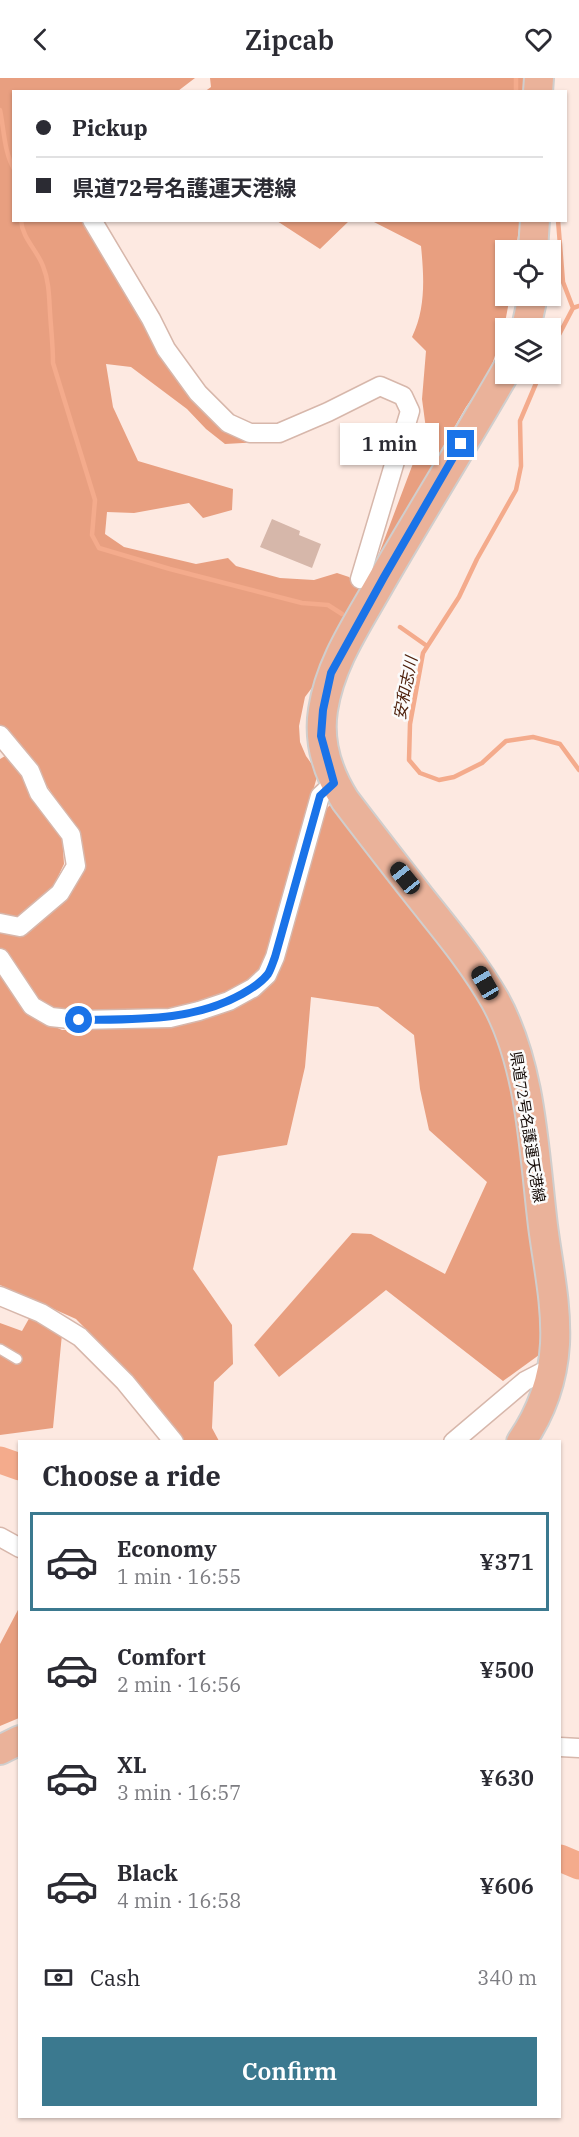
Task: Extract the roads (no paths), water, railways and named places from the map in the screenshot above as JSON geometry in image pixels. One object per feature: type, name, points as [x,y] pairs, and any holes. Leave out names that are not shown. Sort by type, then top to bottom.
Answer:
[{"type":"main road","points":[[534,240],[535,222]]},
{"type":"main road","name":"県道72号名護運天港線","points":[[498,384],[384,577],[331,673],[323,710],[321,736],[334,783],[378,844],[474,964],[496,1002],[514,1042],[528,1107],[553,1300],[555,1344],[552,1367],[543,1401],[533,1424],[522,1440]]},
{"type":"main road","points":[[0,1750],[18,1741]]},
{"type":"street","points":[[93,222],[166,349],[198,393],[228,423],[250,433],[279,434],[380,386],[403,396],[410,411],[360,579]]},
{"type":"street","points":[[0,735],[30,771],[39,793],[71,835],[76,866],[60,893],[20,927],[0,923]]},
{"type":"street","points":[[0,958],[32,1006],[51,1017],[79,1020],[170,1018],[229,1001],[252,988],[267,975],[275,957],[320,796],[334,783]]},
{"type":"street","points":[[0,1296],[41,1313],[80,1337],[125,1382],[172,1440]]},
{"type":"street","points":[[455,1440],[525,1381],[552,1367]]},
{"type":"street","points":[[0,1537],[18,1547]]},
{"type":"street","points":[[561,1747],[579,1748]]},
{"type":"lane","points":[[0,1349],[17,1359]]},
{"type":"waterway","points":[[516,78],[516,90]]},
{"type":"waterway","points":[[0,110],[6,148],[12,164]]},
{"type":"waterway","points":[[21,222],[24,233],[40,260],[46,277],[53,363],[95,500],[92,535],[99,548],[302,603],[328,605],[342,614]]},
{"type":"waterway","points":[[558,222],[563,282],[573,308]]},
{"type":"waterway","name":"安和志川","points":[[561,331],[573,308],[579,306]]},
{"type":"waterway","name":"安和志川","points":[[536,384],[520,421],[521,466],[516,490],[477,559],[459,597],[423,653],[410,724],[409,760],[420,773],[439,780],[454,777],[482,763],[506,741],[533,737],[560,744],[579,770]]},
{"type":"waterway","points":[[400,627],[427,646]]},
{"type":"waterway","points":[[0,1460],[18,1466]]},
{"type":"waterway","points":[[561,1858],[579,1866]]}]
